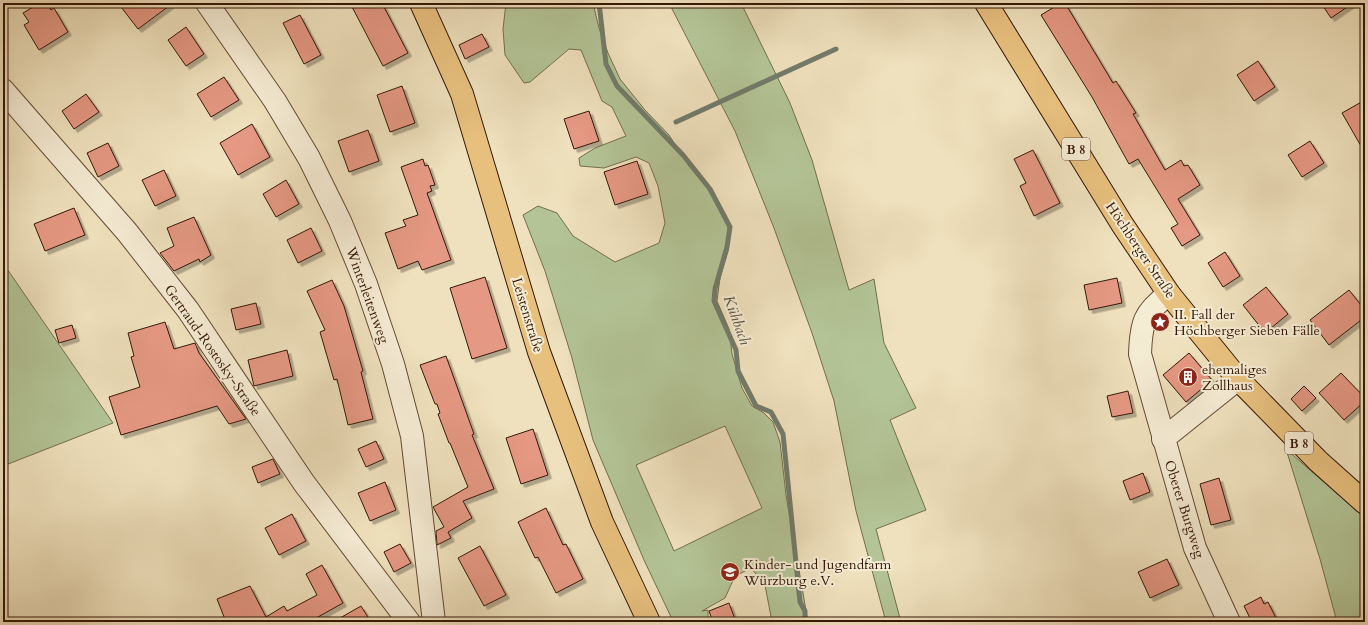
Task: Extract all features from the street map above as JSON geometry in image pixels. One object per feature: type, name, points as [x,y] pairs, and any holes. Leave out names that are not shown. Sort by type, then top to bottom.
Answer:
[{"type":"main road","name":"Leistenstraße","points":[[421,3],[462,94],[539,352],[602,522],[649,622]]},
{"type":"main road","name":"Höchberger Straße","points":[[986,3],[1122,224],[1169,294],[1238,379],[1312,456],[1365,503]]},
{"type":"street","name":"Winterleitenweg","points":[[207,3],[275,101],[309,158],[340,220],[366,284],[393,364],[412,436],[434,622]]},
{"type":"street","name":"Gertraud-Rostosky-Straße","points":[[3,90],[127,232],[188,310],[304,483],[409,622]]},
{"type":"street","name":"Oberer Burgweg","points":[[1169,294],[1155,304],[1146,317],[1141,330],[1140,354],[1195,548],[1229,622]]},
{"type":"street","points":[[1163,438],[1238,379]]},
{"type":"green space","points":[[506,3],[593,3],[599,28],[620,79],[645,110],[669,135],[689,166],[718,201],[728,220],[728,251],[720,278],[717,301],[729,329],[732,354],[742,388],[752,406],[764,413],[773,422],[780,442],[786,495],[808,622],[772,622],[765,585],[751,568],[735,576],[725,598],[702,611],[708,610],[708,622],[674,622],[672,619],[644,560],[593,440],[572,358],[545,271],[523,215],[538,206],[557,213],[573,236],[615,262],[659,243],[665,223],[658,186],[649,163],[636,157],[604,168],[580,166],[579,158],[595,148],[626,136],[612,107],[602,101],[581,50],[569,49],[530,82],[524,83],[505,55],[503,29]],"holes":[[[725,426],[762,508],[674,551],[636,465]]]},
{"type":"green space","points":[[669,3],[741,3],[790,103],[812,160],[849,290],[874,279],[884,343],[916,408],[890,420],[926,510],[876,529],[901,622],[886,622],[856,511],[834,401],[812,333],[774,228],[735,131]]},
{"type":"green space","points":[[3,263],[113,423],[3,466]]},
{"type":"green space","points":[[1286,449],[1365,518],[1365,622],[1337,622],[1320,559]]},
{"type":"building","points":[[40,3],[47,3],[51,10],[54,8],[68,32],[39,50],[24,25],[29,22],[23,13]]},
{"type":"building","points":[[118,3],[173,3],[138,29]]},
{"type":"building","points":[[350,3],[382,3],[408,53],[383,66]]},
{"type":"building","points":[[1061,3],[1065,3],[1113,83],[1116,81],[1136,113],[1133,114],[1165,170],[1181,160],[1184,166],[1188,165],[1200,185],[1178,199],[1200,235],[1182,246],[1171,228],[1178,224],[1138,159],[1129,164],[1092,97],[1041,15]]},
{"type":"building","points":[[1321,3],[1353,3],[1331,18]]},
{"type":"building","points":[[300,15],[321,55],[304,64],[283,23]]},
{"type":"building","points":[[186,27],[204,54],[186,66],[168,40]]},
{"type":"building","points":[[482,34],[489,47],[465,59],[459,45]]},
{"type":"building","points":[[1258,61],[1275,87],[1254,101],[1237,75]]},
{"type":"building","points":[[224,77],[239,100],[211,117],[197,94]]},
{"type":"building","points":[[402,86],[415,123],[390,132],[377,95]]},
{"type":"building","points":[[86,94],[99,112],[74,129],[62,111]]},
{"type":"building","points":[[1365,100],[1365,153],[1342,113]]},
{"type":"building","points":[[589,111],[599,141],[574,149],[564,119]]},
{"type":"building","points":[[252,124],[270,157],[238,175],[220,143]]},
{"type":"building","points":[[368,130],[379,161],[349,172],[338,141]]},
{"type":"building","points":[[1310,141],[1324,163],[1302,177],[1288,155]]},
{"type":"building","points":[[108,143],[119,166],[98,177],[87,153]]},
{"type":"building","points":[[1033,150],[1060,203],[1034,216],[1020,186],[1026,183],[1014,159]]},
{"type":"building","points":[[423,159],[425,166],[428,165],[435,185],[430,186],[432,191],[427,193],[451,260],[422,270],[418,261],[398,269],[385,233],[406,226],[403,220],[418,215],[401,167]]},
{"type":"building","points":[[637,161],[648,194],[615,205],[604,172]]},
{"type":"building","points":[[164,170],[176,196],[155,206],[142,180]]},
{"type":"building","points":[[286,180],[299,204],[276,217],[263,194]]},
{"type":"building","points":[[74,208],[85,235],[45,251],[34,224]]},
{"type":"building","points":[[194,217],[211,255],[200,262],[199,259],[174,271],[160,253],[174,246],[167,228]]},
{"type":"building","points":[[311,228],[322,251],[298,263],[287,240]]},
{"type":"building","points":[[1225,252],[1240,276],[1223,287],[1208,263]]},
{"type":"building","points":[[485,277],[507,348],[472,359],[450,288]]},
{"type":"building","points":[[1117,278],[1122,303],[1089,310],[1084,285]]},
{"type":"building","points":[[332,280],[344,306],[363,371],[361,372],[373,419],[348,425],[337,379],[334,380],[320,332],[325,330],[307,291]]},
{"type":"building","points":[[1266,287],[1288,314],[1265,333],[1243,305]]},
{"type":"building","points":[[1349,290],[1365,310],[1365,317],[1329,345],[1310,320]]},
{"type":"building","points":[[256,303],[261,324],[236,330],[231,309]]},
{"type":"building","points":[[165,322],[174,349],[195,343],[199,353],[246,419],[229,424],[217,406],[121,435],[109,397],[140,387],[131,357],[134,356],[128,333]]},
{"type":"building","points":[[72,325],[76,338],[59,343],[55,330]]},
{"type":"building","points":[[287,350],[293,376],[254,386],[248,360]]},
{"type":"building","name":"ehemaliges Zollhaus","points":[[1189,353],[1212,380],[1186,402],[1163,375]]},
{"type":"building","points":[[446,356],[474,434],[472,435],[494,489],[463,501],[472,518],[448,532],[451,538],[437,545],[436,531],[444,527],[433,507],[468,487],[449,443],[438,414],[440,413],[437,404],[435,404],[420,365]]},
{"type":"building","points":[[1341,373],[1365,398],[1365,401],[1344,420],[1319,393]]},
{"type":"building","points":[[1304,386],[1316,398],[1302,411],[1291,399]]},
{"type":"building","points":[[1128,391],[1133,413],[1112,417],[1107,396]]},
{"type":"building","points":[[533,429],[548,475],[521,484],[506,438]]},
{"type":"building","points":[[376,441],[384,459],[366,467],[358,449]]},
{"type":"building","points":[[273,459],[280,474],[258,483],[252,467]]},
{"type":"building","points":[[1143,473],[1150,492],[1130,500],[1123,481]]},
{"type":"building","points":[[1219,478],[1231,520],[1211,525],[1200,484]]},
{"type":"building","points":[[385,482],[396,510],[370,521],[358,493]]},
{"type":"building","points":[[546,508],[563,545],[566,544],[583,579],[556,593],[538,557],[535,558],[518,522]]},
{"type":"building","points":[[292,514],[306,541],[279,555],[265,528]]},
{"type":"building","points":[[400,544],[411,563],[394,572],[384,552]]},
{"type":"building","points":[[480,546],[506,595],[484,606],[458,558]]},
{"type":"building","points":[[1167,559],[1179,585],[1150,598],[1138,572]]},
{"type":"building","points":[[322,565],[343,603],[309,622],[226,622],[217,599],[250,586],[266,617],[284,606],[287,611],[317,595],[306,574]]},
{"type":"building","points":[[1261,597],[1264,604],[1268,602],[1278,622],[1252,622],[1244,606]]},
{"type":"building","points":[[729,603],[736,622],[713,622],[709,611]]},
{"type":"building","points":[[361,606],[371,622],[333,622]]},
{"type":"waterway","name":"Kühbach","points":[[599,3],[606,64],[617,86],[683,155],[710,189],[730,227],[727,247],[715,289],[714,301],[736,350],[738,371],[756,406],[771,412],[783,434],[800,602],[805,611],[805,622]]},
{"type":"waterway","points":[[676,122],[836,49]]},
{"type":"place","name":"II. Fall der Höchberger Sieben Fälle","points":[[1160,322]]},
{"type":"place","name":"ehemaliges Zollhaus","points":[[1188,377]]},
{"type":"place","name":"Kinder- und Jugendfarm Würzburg e.V.","points":[[730,572]]}]
